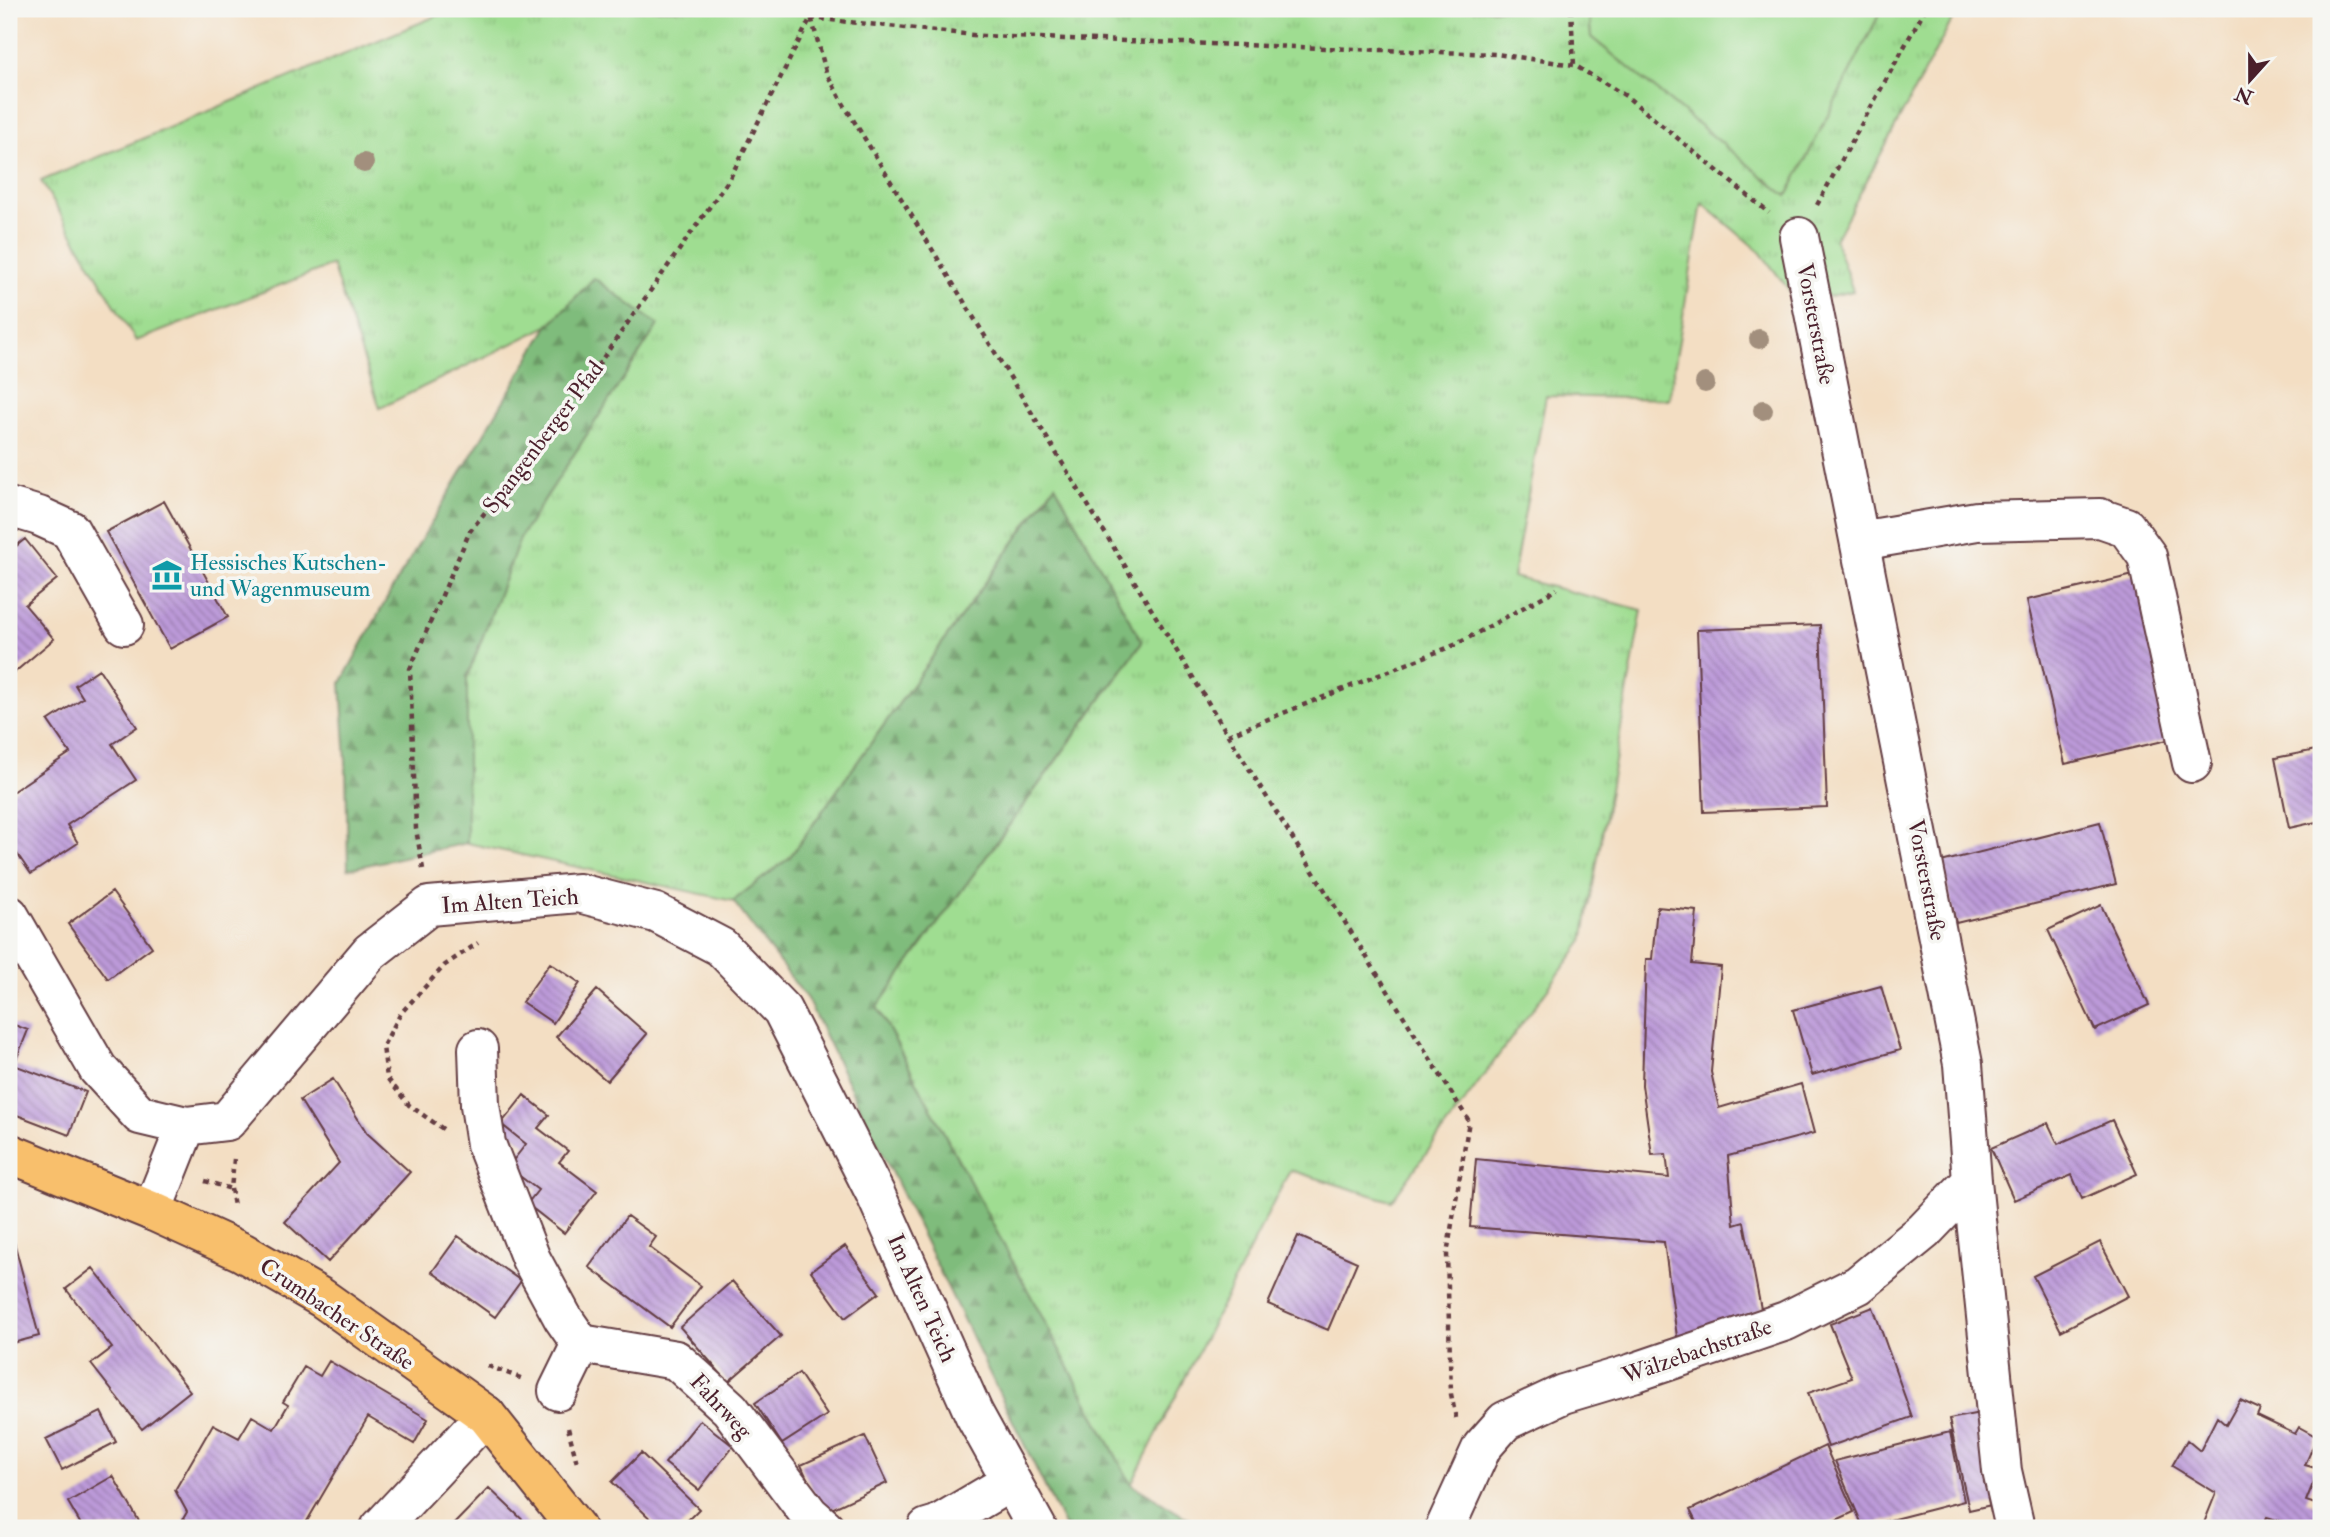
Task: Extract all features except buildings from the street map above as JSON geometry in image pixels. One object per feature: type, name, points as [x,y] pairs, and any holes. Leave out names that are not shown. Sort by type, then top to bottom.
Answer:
[{"type":"main road","name":"Crumbacher Straße","points":[[9,1153],[152,1211],[242,1252],[322,1298],[486,1415],[576,1528]]},
{"type":"street","name":"Vorsterstraße","points":[[1799,237],[1963,1064],[2001,1471],[2015,1528]]},
{"type":"street","points":[[9,507],[70,530],[124,625]]},
{"type":"street","points":[[1860,541],[1977,521],[2100,518],[2126,527],[2147,556],[2192,762]]},
{"type":"street","name":"Im Alten Teich","points":[[227,1121],[370,952],[429,906],[579,893],[656,913],[721,947],[782,1010],[875,1193],[974,1414],[1037,1528]]},
{"type":"street","points":[[9,915],[98,1069],[140,1115],[187,1126],[227,1121]]},
{"type":"street","points":[[478,1049],[480,1104],[486,1143],[531,1259],[563,1318],[581,1344],[558,1391]]},
{"type":"street","points":[[152,1211],[187,1126]]},
{"type":"street","name":"Wälzebachstraße","points":[[1445,1528],[1482,1447],[1505,1421],[1563,1394],[1786,1321],[1858,1285],[1924,1231],[1972,1181]]},
{"type":"street","name":"Fahrweg","points":[[581,1344],[676,1360],[730,1409],[809,1514],[825,1528]]},
{"type":"street","points":[[380,1528],[486,1415]]},
{"type":"street","points":[[927,1528],[937,1525],[1010,1482]]},
{"type":"path","points":[[809,9],[826,72],[843,103],[1228,735],[1469,1121],[1447,1254],[1451,1394],[1468,1476]]},
{"type":"path","points":[[1571,9],[1574,65]]},
{"type":"path","points":[[811,18],[983,36],[1496,54],[1574,65],[1626,96],[1799,237],[1925,9]]},
{"type":"path","name":"Spangenberger Pfad","points":[[429,906],[416,830],[410,668],[470,531],[557,424],[730,178],[811,18]]},
{"type":"path","points":[[1228,735],[1457,644],[1557,589]]},
{"type":"path","points":[[486,1143],[447,1132],[409,1105],[387,1078],[383,1046],[401,1013],[445,965],[495,931],[495,900]]},
{"type":"path","points":[[227,1121],[235,1150],[232,1189],[242,1252]]},
{"type":"path","points":[[558,1391],[578,1466]]},
{"type":"green space","points":[[453,9],[1589,9],[1591,37],[1787,196],[1882,9],[1958,9],[1835,240],[1853,291],[1799,303],[1760,252],[1702,203],[1669,399],[1546,396],[1513,577],[1642,610],[1583,941],[1391,1201],[1290,1170],[1131,1485],[877,1007],[1142,643],[1055,485],[789,858],[733,901],[467,843],[467,678],[521,536],[657,325],[594,278],[548,326],[380,408],[332,265],[136,341],[41,181]]},
{"type":"green space","points":[[1589,9],[1882,9],[1787,196],[1591,37]]},
{"type":"green space","points":[[594,278],[658,325],[521,536],[467,678],[467,843],[348,869],[341,683],[391,591],[548,326]]},
{"type":"green space","points":[[1055,485],[1142,642],[877,1007],[1131,1484],[1203,1528],[1065,1528],[807,999],[733,901],[789,858]]},
{"type":"place","name":"Hessisches Kutschen- und Wagenmuseum","points":[[167,575]]}]
